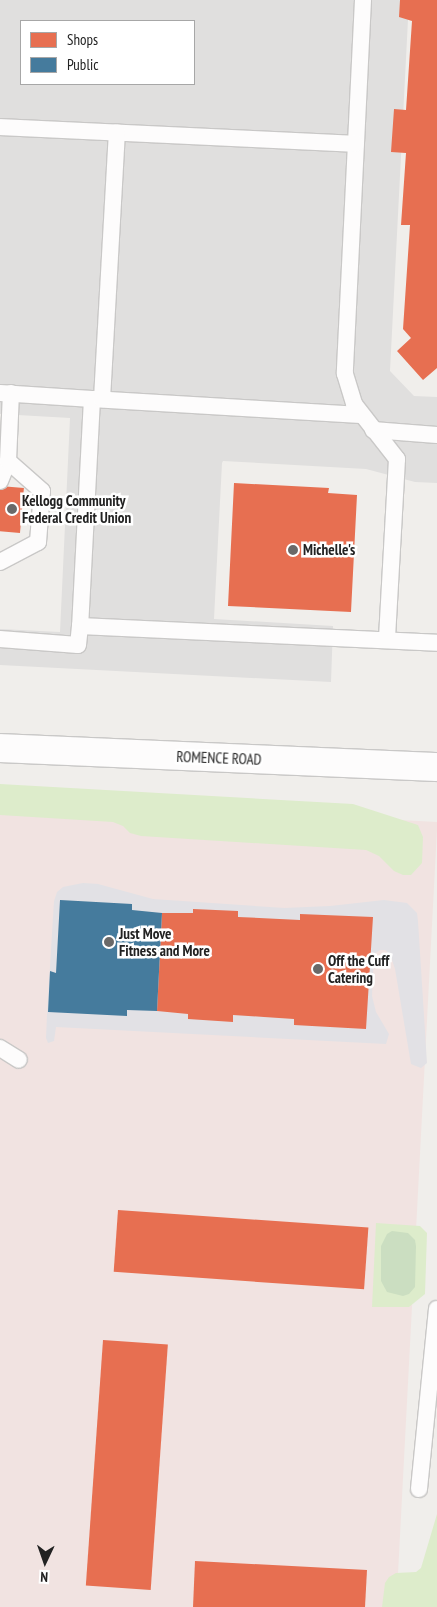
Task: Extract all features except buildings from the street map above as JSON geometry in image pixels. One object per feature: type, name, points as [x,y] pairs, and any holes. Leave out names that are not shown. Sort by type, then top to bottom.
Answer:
[{"type":"street","name":"ROMENCE ROAD","points":[[0,748],[437,767]]},
{"type":"lane","points":[[363,0],[345,374],[354,404],[397,459],[387,640]]},
{"type":"lane","points":[[0,126],[356,144]]},
{"type":"lane","points":[[0,639],[78,645],[117,132]]},
{"type":"lane","points":[[0,482],[8,461],[5,393],[361,415]]},
{"type":"lane","points":[[373,430],[437,435]]},
{"type":"lane","points":[[0,562],[38,542],[42,490],[8,461]]},
{"type":"lane","points":[[80,626],[437,643]]},
{"type":"lane","points":[[0,1048],[19,1060]]},
{"type":"lane","points":[[419,1489],[437,1309]]},
{"type":"shaded area","points":[[0,0],[409,0],[390,371],[414,396],[437,397],[437,483],[415,482],[366,469],[223,461],[222,463],[214,619],[333,626],[331,682],[0,665],[0,629],[60,632],[70,418],[0,414]]},
{"type":"shaded area","points":[[0,799],[437,822],[396,1607],[0,1607]]},
{"type":"shaded area","points":[[83,883],[98,884],[153,899],[284,908],[330,906],[384,900],[407,903],[417,913],[418,921],[427,1063],[421,1068],[411,1064],[395,969],[390,954],[385,950],[380,950],[374,954],[372,996],[376,1012],[389,1034],[386,1044],[56,1027],[54,1041],[48,1043],[46,1038],[54,901],[57,892],[63,887]]},
{"type":"green space","points":[[0,784],[353,804],[418,825],[423,837],[422,863],[411,875],[403,875],[394,871],[379,856],[366,850],[141,836],[130,833],[123,826],[113,822],[0,815]]},
{"type":"green space","points":[[376,1223],[420,1226],[427,1233],[425,1294],[409,1307],[372,1307]]},
{"type":"green space","points":[[392,1231],[408,1233],[415,1240],[415,1287],[409,1294],[403,1296],[387,1292],[381,1281],[381,1246],[387,1234]]},
{"type":"green space","points":[[437,1514],[437,1607],[382,1607],[385,1583],[389,1577],[396,1573],[416,1572],[421,1568]]},
{"type":"place","name":"Kellogg Community Federal Credit Union","points":[[12,509]]},
{"type":"place","name":"Michelle's","points":[[293,550]]},
{"type":"place","name":"Just Move Fitness and More","points":[[109,942]]},
{"type":"place","name":"Off the Cuff Catering","points":[[318,969]]}]
